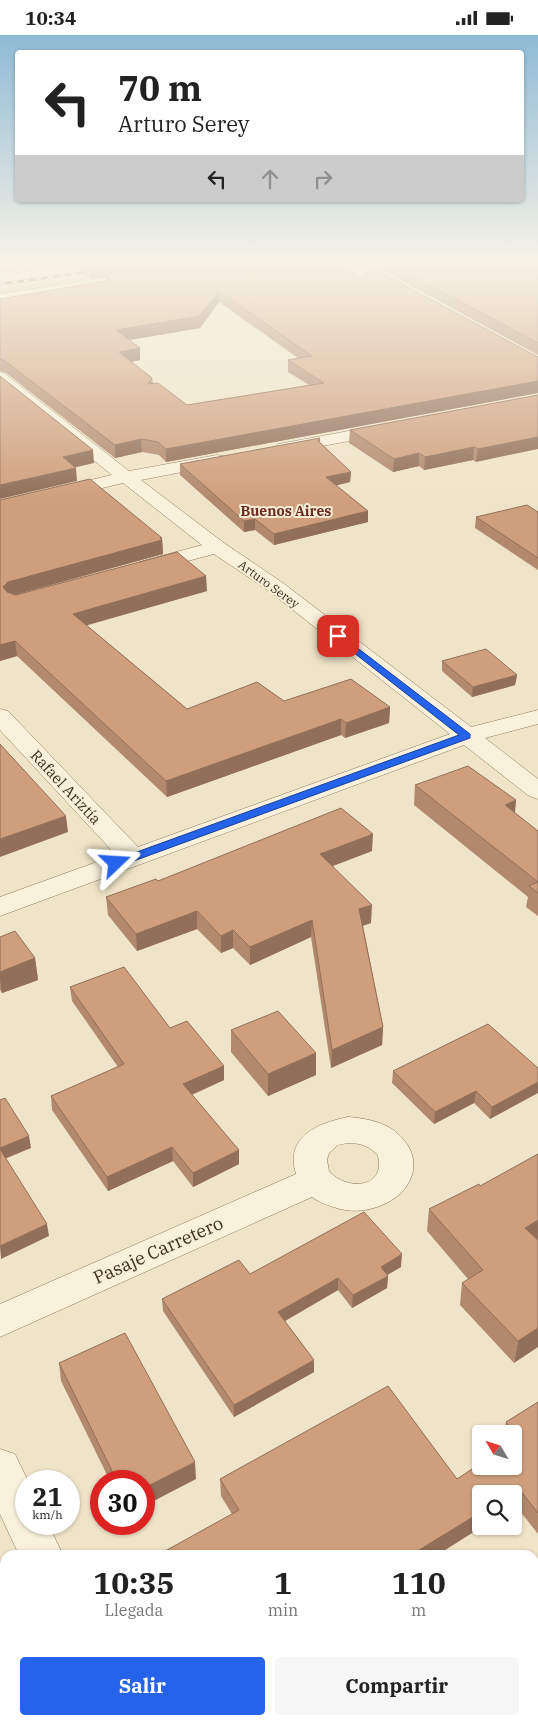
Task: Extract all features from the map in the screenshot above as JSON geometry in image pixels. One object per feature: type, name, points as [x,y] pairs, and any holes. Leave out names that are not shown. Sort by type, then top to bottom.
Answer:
[{"type":"street","name":"Arturo Serey","points":[[0,377],[126,477],[217,547],[276,587],[538,791]]},
{"type":"street","points":[[263,451],[401,426]]},
{"type":"street","points":[[0,507],[126,477],[234,457]]},
{"type":"street","points":[[127,572],[217,547]]},
{"type":"street","name":"Rafael Ariztía","points":[[0,716],[133,857]]},
{"type":"street","points":[[0,907],[466,736],[538,717]]},
{"type":"street","name":"Pasaje Carretero","points":[[0,1321],[315,1180]]},
{"type":"street","points":[[0,1468],[15,1500]]},
{"type":"street","points":[[31,1535],[39,1550]]},
{"type":"building","points":[[0,342],[132,342],[140,348],[119,352],[152,378],[148,384],[158,383],[187,405],[324,383],[288,360],[312,356],[292,342],[510,342],[538,357],[538,381],[166,449],[158,442],[141,439],[115,445],[0,359]]},
{"type":"building","points":[[0,376],[93,450],[63,457],[76,468],[0,485]]},
{"type":"building","points":[[538,395],[538,437],[478,449],[474,447],[425,457],[419,453],[394,459],[350,430]]},
{"type":"building","points":[[320,438],[318,441],[351,472],[326,477],[368,511],[274,534],[255,519],[244,521],[180,464]]},
{"type":"building","points":[[90,479],[162,538],[160,538],[162,540],[8,582],[3,587],[7,592],[16,595],[177,552],[206,576],[73,614],[187,709],[257,682],[284,701],[351,679],[390,707],[346,723],[341,719],[166,781],[15,641],[0,645],[0,500]]},
{"type":"building","points":[[527,505],[538,512],[538,558],[476,517]]},
{"type":"building","points":[[486,649],[517,675],[473,687],[442,661]]},
{"type":"building","points":[[0,744],[66,816],[0,839]]},
{"type":"building","points":[[468,766],[516,800],[505,805],[538,831],[538,882],[415,785]]},
{"type":"building","points":[[341,808],[373,834],[320,854],[372,905],[359,909],[383,1027],[332,1050],[312,920],[250,947],[233,930],[221,936],[197,911],[136,934],[106,897],[156,879],[158,881]]},
{"type":"building","points":[[538,882],[538,893],[529,886]]},
{"type":"building","points":[[15,931],[35,958],[0,972],[0,937]]},
{"type":"building","points":[[124,967],[170,1028],[187,1021],[224,1066],[183,1084],[239,1150],[193,1173],[172,1147],[107,1177],[51,1096],[124,1064],[70,987]]},
{"type":"building","points":[[278,1011],[316,1053],[268,1074],[231,1030]]},
{"type":"building","points":[[488,1024],[538,1068],[538,1082],[492,1107],[476,1091],[435,1112],[393,1071]]},
{"type":"building","points":[[5,1098],[29,1136],[0,1148],[0,1100]]},
{"type":"building","points":[[0,1149],[47,1224],[0,1246]]},
{"type":"building","points":[[538,1154],[538,1220],[525,1228],[538,1240],[538,1328],[518,1341],[462,1283],[483,1270],[429,1209],[479,1184],[480,1186]]},
{"type":"building","points":[[364,1212],[402,1254],[381,1267],[388,1276],[353,1295],[338,1278],[278,1312],[314,1360],[234,1405],[162,1299],[239,1260],[250,1274]]},
{"type":"building","points":[[125,1333],[195,1462],[155,1482],[155,1470],[112,1470],[59,1363]]},
{"type":"building","points":[[388,1386],[457,1479],[472,1469],[472,1475],[522,1475],[522,1425],[508,1425],[506,1422],[538,1402],[538,1513],[522,1493],[522,1485],[472,1485],[472,1518],[419,1550],[167,1550],[239,1510],[220,1479]]},
{"type":"district","name":"Buenos Aires","points":[[286,511]]},
{"type":"route","points":[[116,863],[466,736],[338,636]]}]
